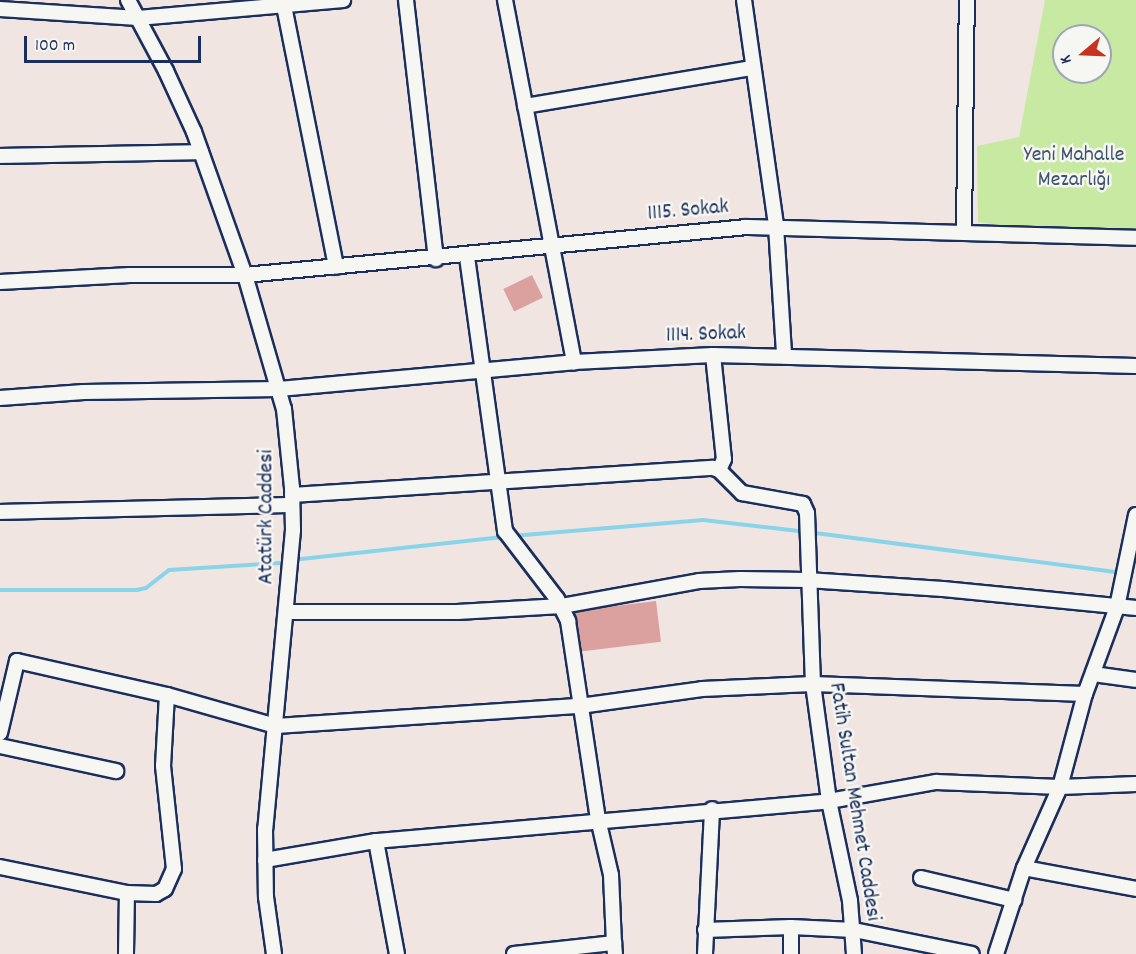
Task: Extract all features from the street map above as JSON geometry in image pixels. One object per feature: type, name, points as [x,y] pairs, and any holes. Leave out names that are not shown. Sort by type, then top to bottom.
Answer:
[{"type":"street","name":"Atatürk Caddesi","points":[[128,0],[181,101],[201,152],[245,275],[279,389],[292,500],[287,612],[265,860],[274,954]]},
{"type":"street","points":[[0,9],[138,18],[343,0]]},
{"type":"street","points":[[406,0],[436,259]]},
{"type":"street","points":[[505,0],[574,362]]},
{"type":"street","points":[[744,0],[776,226],[784,354]]},
{"type":"street","points":[[964,231],[967,0]]},
{"type":"street","points":[[284,6],[336,267]]},
{"type":"street","points":[[525,106],[753,68]]},
{"type":"street","points":[[0,156],[201,152]]},
{"type":"street","name":"1115. Sokak","points":[[0,282],[130,275],[245,275],[467,256],[658,233],[776,226],[1136,238]]},
{"type":"street","points":[[467,256],[506,534],[562,606],[568,621],[598,819],[611,875],[614,948],[514,954]]},
{"type":"street","name":"1114. Sokak","points":[[0,398],[95,391],[279,389],[574,362],[713,355],[784,354],[1136,366]]},
{"type":"street","points":[[0,512],[292,500],[497,480],[719,470],[724,459],[713,355]]},
{"type":"street","name":"Fatih Sultan Mehmet Caddesi","points":[[719,470],[742,493],[798,502],[807,513],[807,580],[813,684],[829,801],[854,930],[854,954]]},
{"type":"street","points":[[996,954],[1024,868],[1060,787],[1085,694],[1117,607],[1136,515]]},
{"type":"street","points":[[287,612],[457,612],[562,606],[699,581],[807,580],[1077,600],[1136,608]]},
{"type":"street","points":[[0,733],[17,661],[167,695],[276,726],[580,706],[702,689],[813,684],[1085,694]]},
{"type":"street","points":[[1093,674],[1136,680]]},
{"type":"street","points":[[0,867],[127,893],[156,894],[172,880],[174,869],[163,774],[167,695]]},
{"type":"street","points":[[0,746],[116,771]]},
{"type":"street","points":[[265,860],[376,841],[598,819],[829,801],[936,782],[1060,787],[1136,784]]},
{"type":"street","points":[[705,954],[712,809]]},
{"type":"street","points":[[376,841],[397,954]]},
{"type":"street","points":[[1024,868],[1136,888]]},
{"type":"street","points":[[921,878],[1014,900]]},
{"type":"street","points":[[126,954],[127,893]]},
{"type":"street","points":[[705,930],[791,927],[854,930],[972,954]]},
{"type":"street","points":[[790,954],[791,927]]},
{"type":"green space","name":"Yeni Mahalle Mezarlığı","points":[[1045,0],[1136,0],[1136,229],[1020,228],[978,222],[977,146],[1019,137]]},
{"type":"building","points":[[532,275],[543,297],[514,311],[503,289]]},
{"type":"building","points":[[656,601],[661,642],[577,652],[572,611]]},
{"type":"waterway","points":[[512,536],[703,520],[798,531]]},
{"type":"waterway","points":[[815,533],[1115,572]]},
{"type":"waterway","points":[[301,559],[503,537]]},
{"type":"waterway","points":[[0,590],[137,590],[146,588],[169,570],[280,563]]}]
